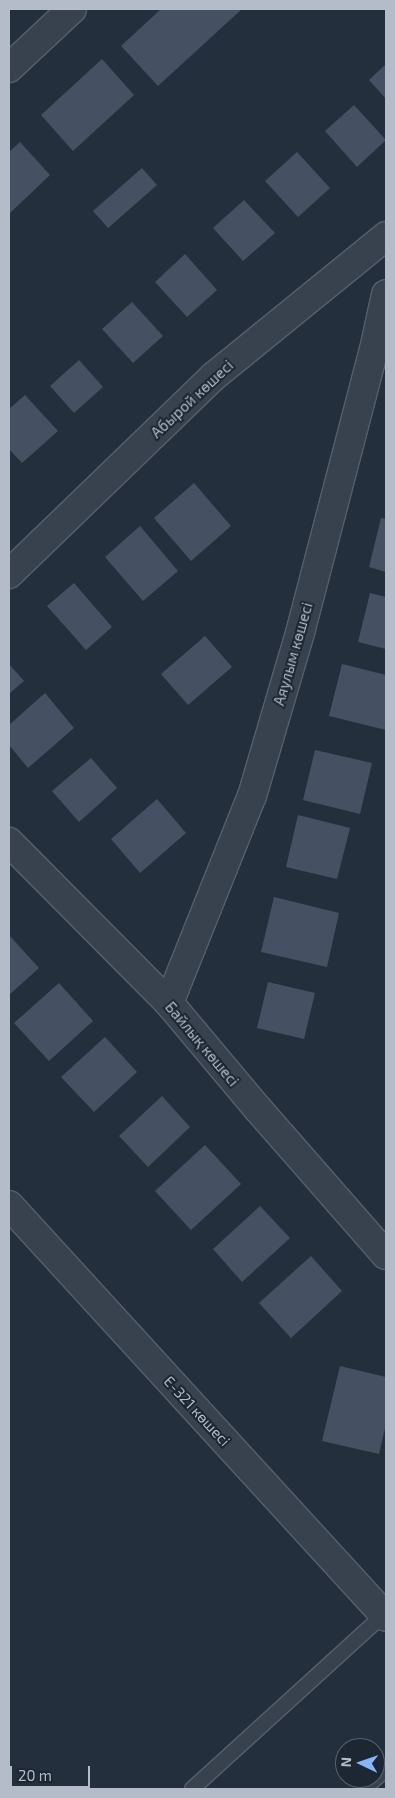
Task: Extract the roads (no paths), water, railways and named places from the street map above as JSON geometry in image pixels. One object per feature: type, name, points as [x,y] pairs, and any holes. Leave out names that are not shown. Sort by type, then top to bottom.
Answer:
[{"type":"street","points":[[9,68],[72,9]]},
{"type":"street","name":"Абырой көшесі","points":[[9,574],[214,376],[386,236]]},
{"type":"street","name":"Аяулым көшесі","points":[[169,1003],[252,796],[300,633],[375,345],[386,294]]},
{"type":"street","name":"Байлық көшесі","points":[[9,842],[169,1003],[258,1109],[386,1255]]},
{"type":"street","name":"Е-321 көшесі","points":[[9,1205],[385,1615]]},
{"type":"lane","points":[[192,1789],[385,1615]]},
{"type":"lane","points":[[364,1789],[386,1769]]}]
